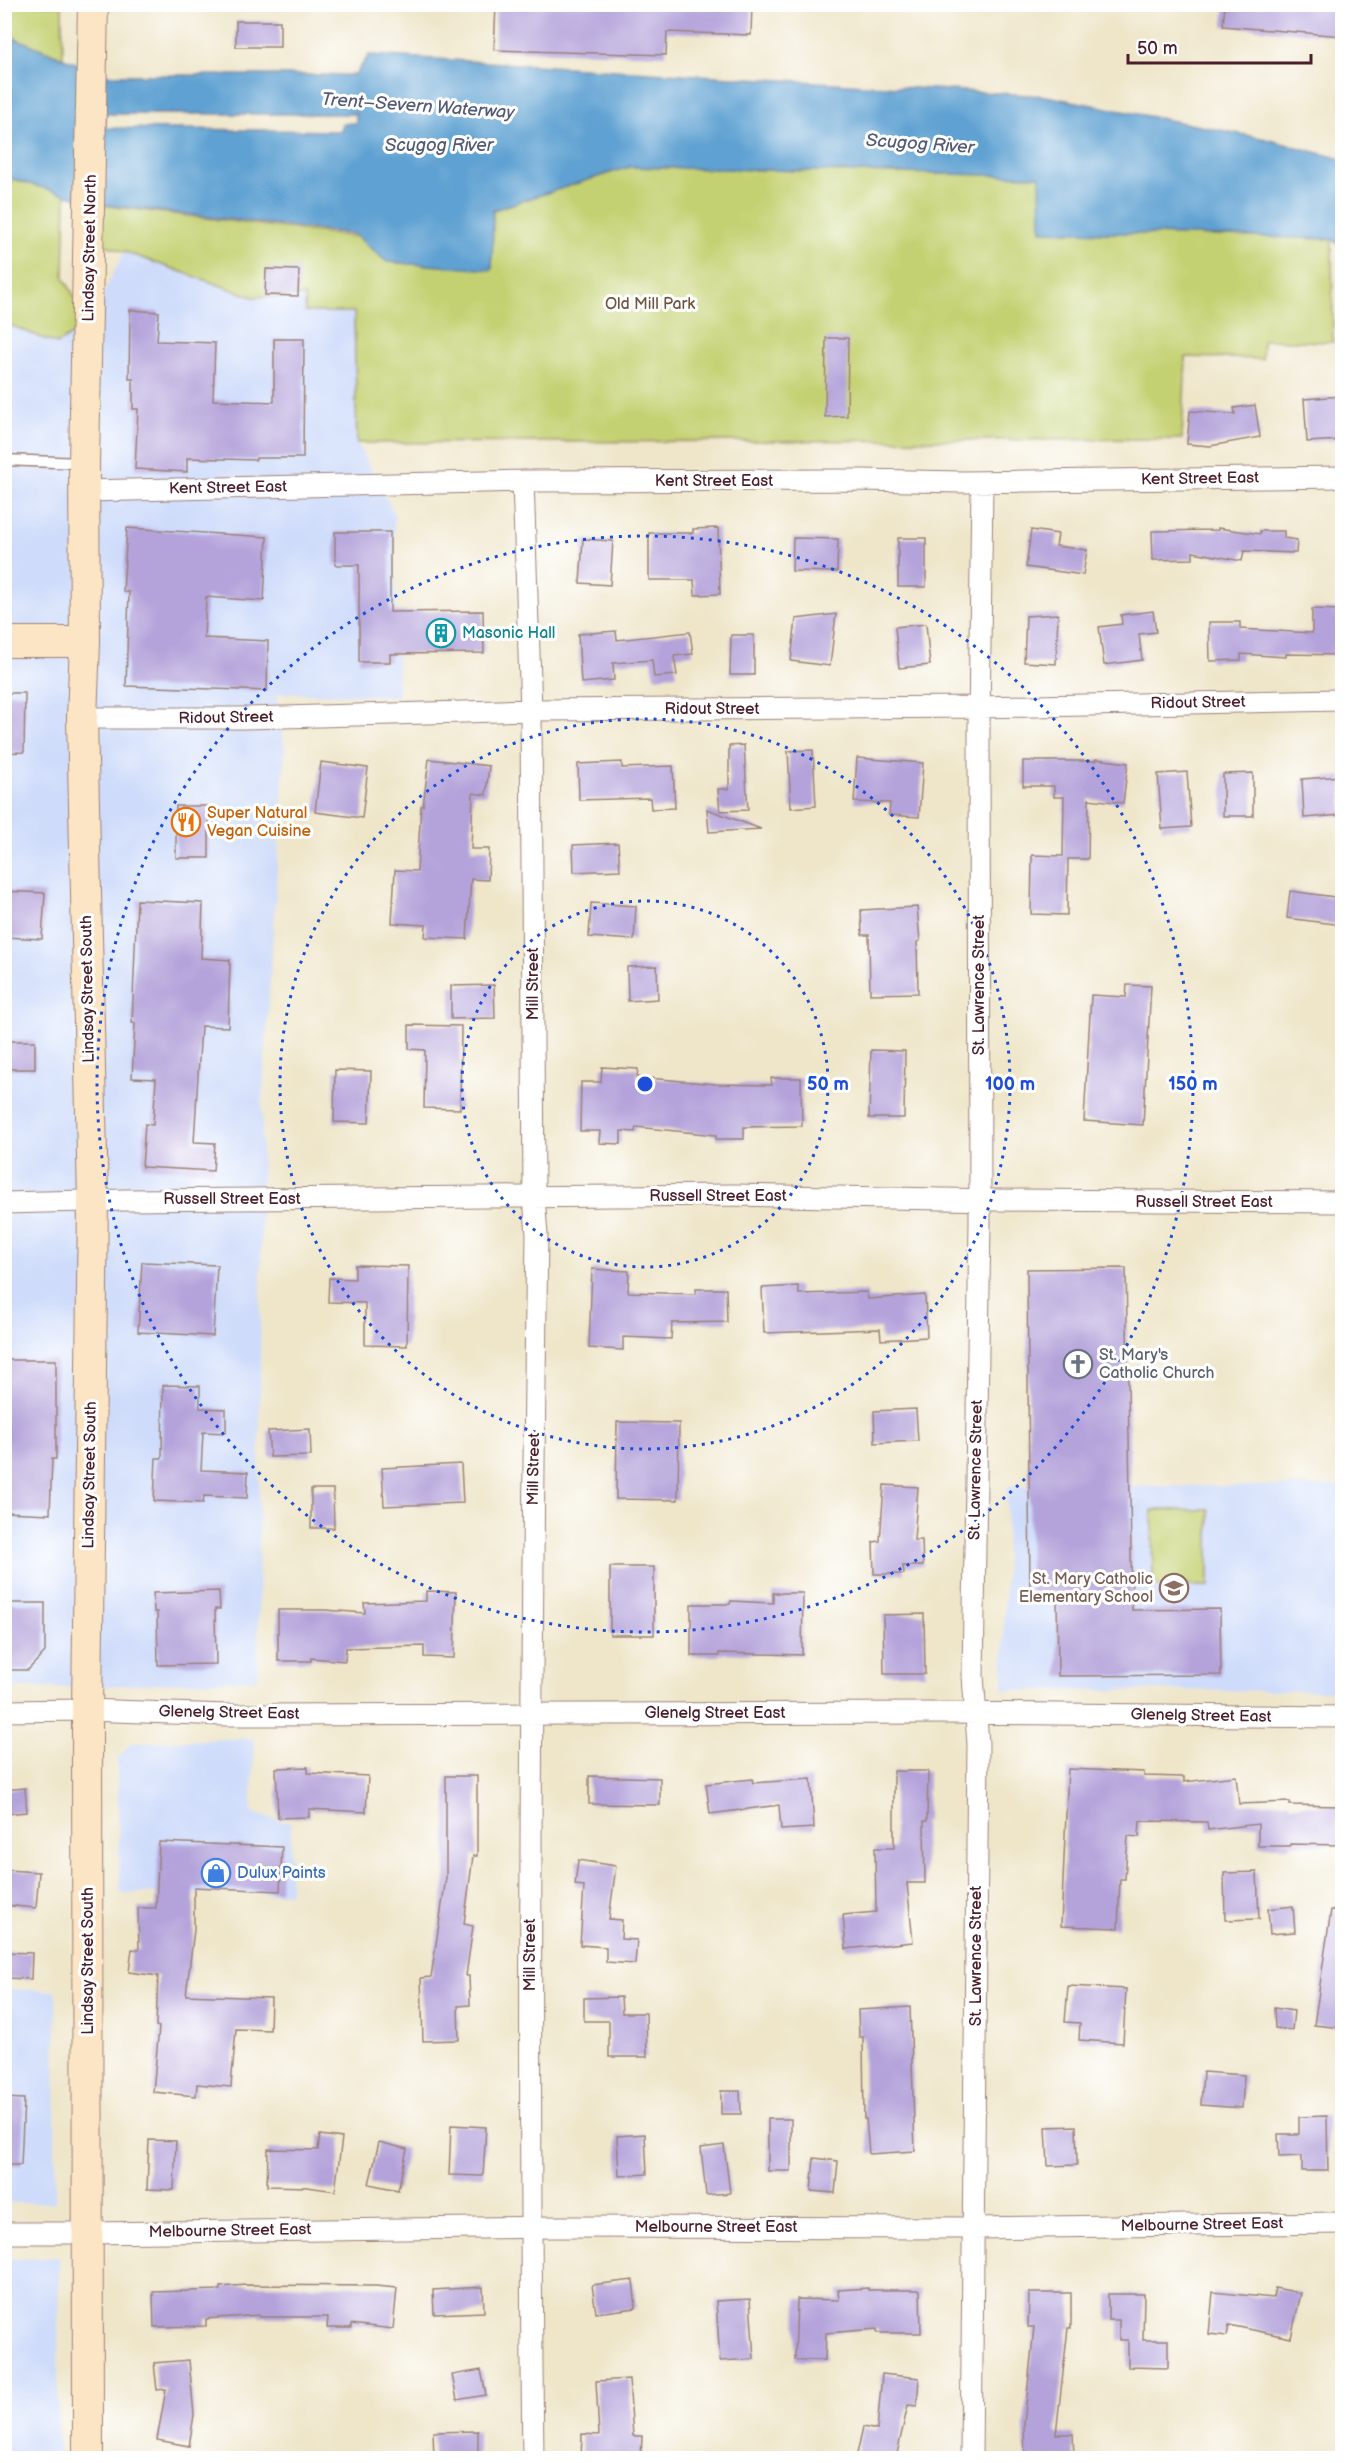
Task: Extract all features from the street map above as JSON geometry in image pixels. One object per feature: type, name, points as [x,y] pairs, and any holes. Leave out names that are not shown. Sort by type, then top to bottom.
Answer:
[{"type":"main road","name":"Lindsay Street North","points":[[85,477],[93,14]]},
{"type":"main road","name":"Lindsay Street South","points":[[85,477],[85,642],[82,718],[93,1200],[87,1710],[88,2458]]},
{"type":"main road","points":[[4,642],[85,642]]},
{"type":"street","name":"Kent Street East","points":[[85,477],[982,482],[1342,477]]},
{"type":"street","name":"Mill Street","points":[[523,481],[531,710],[534,1197],[537,1235],[530,1713],[530,2227],[533,2458]]},
{"type":"street","name":"St. Lawrence Street","points":[[971,2458],[978,1744],[973,1676],[980,1200],[979,707],[982,482]]},
{"type":"street","name":"Ridout Street","points":[[82,718],[246,718],[531,710],[979,707],[1342,700]]},
{"type":"street","name":"Russell Street East","points":[[4,1203],[93,1200],[735,1196],[1342,1202]]},
{"type":"street","name":"Glenelg Street East","points":[[4,1711],[87,1710],[226,1715],[975,1713],[1342,1717]]},
{"type":"street","name":"Melbourne Street East","points":[[4,2232],[89,2233],[530,2227],[974,2228],[1342,2223]]},
{"type":"lane","points":[[4,460],[85,477]]},
{"type":"shaded area","points":[[124,252],[252,297],[306,296],[306,312],[354,312],[357,443],[394,513],[398,696],[276,693],[285,749],[262,1106],[258,1679],[62,1688],[5,1688],[4,323],[57,344],[88,325]]},
{"type":"shaded area","name":"St. Mary Catholic Elementary School","points":[[1007,1486],[1342,1486],[1342,1691],[1003,1690]]},
{"type":"shaded area","points":[[254,1738],[252,1813],[291,1823],[290,1893],[120,1893],[117,1760],[131,1743]]},
{"type":"shaded area","points":[[5,1989],[56,1991],[55,2203],[5,2203]]},
{"type":"shaded area","points":[[59,2257],[58,2458],[5,2458],[5,2260]]},
{"type":"green space","points":[[4,5],[62,5],[63,58],[5,34]]},
{"type":"green space","name":"Old Mill Park","points":[[629,167],[1041,176],[1041,231],[1332,239],[1333,342],[1263,340],[1262,359],[1186,357],[1182,439],[357,443],[354,312],[305,312],[305,296],[253,297],[91,240],[91,204],[358,237],[387,262],[492,269],[493,210]]},
{"type":"green space","points":[[4,177],[66,194],[64,277],[89,325],[57,344],[5,323]]},
{"type":"green space","points":[[1152,1510],[1209,1510],[1209,1586],[1153,1586]]},
{"type":"water","name":"Scugog River","points":[[4,34],[105,75],[355,75],[369,55],[1046,96],[1266,139],[1342,159],[1342,248],[1332,239],[1041,231],[1040,176],[629,167],[493,210],[492,270],[387,262],[354,234],[99,204],[5,177]],"holes":[[[105,114],[356,114],[356,123],[342,124],[342,131],[105,128]]]},
{"type":"building","points":[[496,4],[752,4],[751,35],[667,32],[666,55],[494,50]]},
{"type":"building","points":[[1225,4],[1342,4],[1342,36],[1223,26]]},
{"type":"building","points":[[236,21],[280,21],[280,47],[236,47]]},
{"type":"building","points":[[266,269],[299,270],[298,296],[265,295]]},
{"type":"building","points":[[130,310],[159,312],[157,341],[215,343],[213,400],[274,402],[274,339],[304,339],[303,458],[256,458],[256,460],[187,458],[187,472],[135,469],[138,409],[133,409],[133,379],[129,379]]},
{"type":"building","points":[[826,338],[848,338],[847,416],[825,417]]},
{"type":"building","points":[[1342,396],[1342,440],[1307,442],[1304,399]]},
{"type":"building","points":[[1255,405],[1260,437],[1210,446],[1187,444],[1190,411],[1235,414],[1234,408]]},
{"type":"building","points":[[127,528],[267,537],[264,601],[206,597],[204,638],[268,641],[267,691],[126,686],[129,592],[123,592]]},
{"type":"building","points":[[718,528],[720,594],[695,595],[694,580],[649,580],[649,533],[693,533],[693,529]]},
{"type":"building","points":[[1218,528],[1260,534],[1260,531],[1284,531],[1284,538],[1297,540],[1296,553],[1244,551],[1242,561],[1193,552],[1193,559],[1153,560],[1152,531],[1218,530]]},
{"type":"building","points":[[1031,530],[1058,534],[1056,546],[1087,550],[1083,575],[1026,567]]},
{"type":"building","points":[[335,532],[390,532],[390,612],[483,611],[484,653],[390,654],[390,662],[359,662],[359,565],[335,565]]},
{"type":"building","points":[[793,538],[838,539],[837,572],[792,571]]},
{"type":"building","points":[[898,538],[926,538],[926,587],[898,587]]},
{"type":"building","points":[[583,539],[613,541],[610,585],[580,583]]},
{"type":"building","points":[[1312,609],[1342,610],[1342,655],[1286,654],[1286,657],[1241,654],[1241,660],[1210,661],[1209,622],[1240,622],[1240,629],[1312,633]]},
{"type":"building","points":[[1153,611],[1156,632],[1139,634],[1142,660],[1104,665],[1099,627],[1122,624],[1121,615]]},
{"type":"building","points":[[836,614],[830,666],[791,661],[796,619]]},
{"type":"building","points":[[1058,614],[1056,664],[1024,662],[1026,616]]},
{"type":"building","points":[[926,624],[930,665],[899,668],[895,627]]},
{"type":"building","points":[[616,631],[617,640],[690,632],[693,654],[674,656],[677,675],[654,677],[652,660],[613,663],[614,680],[581,683],[578,634]]},
{"type":"building","points":[[731,635],[754,635],[754,675],[730,675]]},
{"type":"building","points":[[4,693],[25,693],[24,752],[4,753]]},
{"type":"building","points":[[744,745],[748,810],[720,811],[718,789],[729,789],[729,746]]},
{"type":"building","points":[[813,750],[816,806],[791,808],[788,751]]},
{"type":"building","points":[[857,758],[923,763],[919,817],[889,815],[890,803],[854,802]]},
{"type":"building","points":[[429,759],[489,766],[486,795],[473,793],[471,849],[489,849],[488,880],[471,879],[467,939],[425,937],[426,925],[392,923],[395,870],[417,871],[421,806],[423,806]]},
{"type":"building","points":[[1096,759],[1128,763],[1123,803],[1089,799],[1088,859],[1068,859],[1067,915],[1031,914],[1032,855],[1063,856],[1064,797],[1054,797],[1054,786],[1023,786],[1023,761],[1095,761]]},
{"type":"building","points":[[321,762],[368,768],[362,818],[315,812]]},
{"type":"building","points":[[622,762],[622,768],[673,766],[675,808],[651,809],[650,798],[579,800],[578,764]]},
{"type":"building","points":[[1187,772],[1191,827],[1162,829],[1158,774]]},
{"type":"building","points":[[1253,773],[1253,816],[1223,816],[1223,774]]},
{"type":"building","points":[[1342,776],[1342,815],[1304,818],[1302,779]]},
{"type":"building","points":[[176,806],[209,806],[209,858],[176,858]]},
{"type":"building","points":[[707,809],[761,829],[709,832]]},
{"type":"building","points":[[618,843],[620,870],[574,872],[573,845]]},
{"type":"building","points":[[4,891],[45,893],[42,939],[4,937]]},
{"type":"building","points":[[1290,891],[1342,898],[1342,925],[1287,918]]},
{"type":"building","points":[[137,900],[203,903],[201,958],[230,960],[228,1027],[201,1026],[194,1142],[215,1143],[213,1171],[142,1167],[145,1124],[153,1125],[156,1079],[132,1078]]},
{"type":"building","points":[[591,903],[636,906],[634,940],[589,937]]},
{"type":"building","points":[[917,907],[920,941],[917,942],[918,993],[870,994],[869,935],[862,935],[861,910]]},
{"type":"building","points":[[657,966],[658,999],[628,1001],[627,967]]},
{"type":"building","points":[[494,985],[495,1018],[451,1019],[451,986]]},
{"type":"building","points":[[1127,985],[1151,986],[1143,1125],[1084,1121],[1091,995],[1126,997]]},
{"type":"building","points":[[409,1025],[461,1026],[460,1109],[424,1108],[425,1050],[409,1049]]},
{"type":"building","points":[[4,1041],[35,1041],[35,1069],[4,1069]]},
{"type":"building","points":[[871,1050],[905,1051],[904,1118],[869,1118]]},
{"type":"building","points":[[602,1067],[638,1069],[637,1077],[716,1084],[772,1085],[771,1078],[801,1078],[802,1126],[744,1127],[744,1139],[716,1139],[716,1135],[636,1127],[635,1132],[621,1131],[621,1144],[599,1143],[600,1131],[580,1131],[581,1082],[601,1082]]},
{"type":"building","points":[[335,1070],[371,1071],[369,1123],[334,1122]]},
{"type":"building","points":[[142,1262],[217,1265],[213,1336],[138,1332]]},
{"type":"building","points":[[355,1265],[408,1266],[407,1346],[365,1345],[365,1303],[328,1302],[329,1278],[355,1279]]},
{"type":"building","points":[[1126,1268],[1132,1610],[1220,1609],[1221,1675],[1058,1676],[1057,1593],[1030,1593],[1027,1269]]},
{"type":"building","points":[[592,1269],[629,1271],[628,1292],[696,1294],[696,1289],[726,1289],[727,1322],[672,1323],[671,1339],[623,1337],[623,1350],[589,1348]]},
{"type":"building","points":[[798,1286],[799,1294],[867,1292],[868,1299],[925,1295],[927,1337],[881,1340],[880,1329],[764,1333],[762,1288]]},
{"type":"building","points":[[4,1360],[56,1360],[56,1459],[52,1459],[50,1514],[4,1512]]},
{"type":"building","points":[[163,1385],[200,1386],[200,1408],[226,1409],[226,1433],[203,1432],[201,1470],[248,1472],[247,1498],[204,1496],[203,1503],[154,1501],[156,1458],[162,1458]]},
{"type":"building","points":[[916,1409],[918,1441],[875,1443],[874,1411]]},
{"type":"building","points":[[617,1422],[679,1423],[678,1500],[616,1499]]},
{"type":"building","points":[[310,1429],[311,1456],[270,1457],[268,1431]]},
{"type":"building","points":[[461,1464],[463,1503],[384,1506],[382,1468]]},
{"type":"building","points":[[884,1485],[918,1487],[914,1540],[922,1540],[923,1566],[903,1566],[904,1574],[874,1574],[873,1542],[880,1541]]},
{"type":"building","points":[[311,1489],[333,1489],[334,1528],[311,1528]]},
{"type":"building","points":[[610,1567],[654,1567],[654,1635],[610,1635]]},
{"type":"building","points":[[219,1591],[220,1609],[215,1609],[216,1664],[158,1665],[157,1612],[154,1612],[153,1593]]},
{"type":"building","points":[[426,1591],[456,1592],[454,1658],[424,1657],[424,1646],[346,1648],[345,1661],[311,1658],[311,1661],[278,1661],[278,1610],[365,1613],[364,1603],[426,1601]]},
{"type":"building","points":[[773,1593],[803,1593],[802,1655],[719,1653],[719,1656],[691,1656],[691,1604],[730,1604],[731,1601],[773,1603]]},
{"type":"building","points":[[4,1603],[45,1603],[45,1652],[28,1670],[4,1670]]},
{"type":"building","points":[[924,1614],[925,1674],[884,1674],[883,1615]]},
{"type":"building","points":[[308,1767],[308,1773],[368,1776],[366,1812],[309,1809],[309,1817],[278,1818],[276,1768]]},
{"type":"building","points":[[1068,1769],[1144,1772],[1144,1776],[1184,1777],[1184,1782],[1236,1776],[1239,1804],[1290,1802],[1290,1805],[1340,1806],[1342,1845],[1258,1846],[1258,1824],[1208,1830],[1207,1822],[1140,1821],[1139,1837],[1128,1836],[1125,1879],[1120,1879],[1118,1928],[1061,1926]]},
{"type":"building","points":[[894,1771],[928,1771],[927,1821],[924,1821],[925,1883],[907,1883],[913,1942],[846,1949],[843,1915],[876,1912],[875,1848],[894,1848]]},
{"type":"building","points":[[446,1776],[477,1776],[477,1856],[473,1856],[464,1924],[473,1926],[466,1976],[469,1976],[470,2005],[458,2006],[459,2040],[423,2041],[421,1978],[431,1977],[446,1878]]},
{"type":"building","points":[[589,1776],[660,1778],[660,1805],[589,1804]]},
{"type":"building","points":[[752,1779],[753,1783],[811,1779],[814,1828],[781,1830],[779,1805],[710,1814],[706,1784]]},
{"type":"building","points":[[25,1788],[27,1812],[4,1814],[4,1790]]},
{"type":"building","points":[[159,1842],[282,1847],[280,1891],[194,1887],[194,1930],[186,1995],[271,1998],[270,2030],[236,2029],[231,2087],[197,2084],[196,2096],[153,2092],[159,2027],[156,2026],[158,1976],[129,1972],[132,1949],[139,1950],[138,1908],[156,1908]]},
{"type":"building","points":[[578,1860],[616,1866],[609,1919],[622,1920],[621,1939],[637,1940],[635,1964],[606,1962],[606,1947],[580,1945],[584,1886],[575,1885]]},
{"type":"building","points":[[6,1870],[39,1872],[36,1908],[4,1905]]},
{"type":"building","points":[[1257,1872],[1259,1919],[1225,1920],[1224,1873]]},
{"type":"building","points":[[1293,1906],[1295,1932],[1270,1934],[1268,1909]]},
{"type":"building","points":[[1331,1910],[1342,1911],[1342,2028],[1314,2025]]},
{"type":"building","points":[[4,1952],[32,1953],[31,1979],[4,1978]]},
{"type":"building","points":[[1068,1986],[1126,1989],[1123,2043],[1079,2040],[1080,2023],[1065,2022]]},
{"type":"building","points":[[621,1997],[622,2013],[646,2013],[647,2057],[609,2057],[609,2021],[584,2021],[584,1998]]},
{"type":"building","points":[[910,2007],[915,2151],[869,2154],[866,2119],[864,2119],[863,2037],[859,2037],[858,2010]]},
{"type":"building","points":[[1274,2008],[1294,2011],[1292,2030],[1275,2028]]},
{"type":"building","points":[[1203,2072],[1244,2075],[1242,2108],[1201,2105]]},
{"type":"building","points":[[721,2091],[740,2091],[741,2114],[721,2114]]},
{"type":"building","points":[[4,2098],[24,2099],[21,2165],[4,2165]]},
{"type":"building","points":[[1327,2116],[1328,2171],[1302,2171],[1302,2156],[1279,2157],[1278,2134],[1299,2134],[1299,2117]]},
{"type":"building","points":[[768,2119],[791,2119],[791,2171],[768,2171]]},
{"type":"building","points":[[451,2125],[486,2127],[483,2176],[449,2175]]},
{"type":"building","points":[[1076,2126],[1077,2165],[1048,2166],[1046,2127]]},
{"type":"building","points":[[645,2134],[647,2174],[619,2176],[617,2136]]},
{"type":"building","points":[[320,2135],[342,2138],[335,2191],[307,2187],[267,2186],[268,2149],[318,2150]]},
{"type":"building","points":[[149,2140],[176,2141],[174,2190],[147,2189]]},
{"type":"building","points":[[379,2142],[407,2149],[398,2190],[369,2184]]},
{"type":"building","points":[[724,2145],[730,2193],[706,2195],[701,2148]]},
{"type":"building","points":[[814,2158],[838,2161],[835,2193],[811,2191]]},
{"type":"building","points":[[633,2280],[636,2308],[596,2313],[592,2285]]},
{"type":"building","points":[[246,2285],[397,2288],[393,2329],[351,2324],[351,2328],[327,2328],[328,2317],[259,2317],[259,2315],[206,2319],[206,2326],[154,2327],[153,2292],[220,2290],[220,2287]]},
{"type":"building","points":[[483,2287],[484,2312],[434,2314],[433,2290]]},
{"type":"building","points":[[868,2288],[868,2290],[920,2290],[921,2333],[877,2333],[877,2329],[826,2333],[825,2360],[795,2360],[797,2299],[839,2300],[838,2290]]},
{"type":"building","points":[[1275,2288],[1301,2293],[1291,2338],[1229,2325],[1227,2336],[1209,2334],[1213,2292],[1273,2298]]},
{"type":"building","points":[[1029,2293],[1071,2293],[1071,2328],[1068,2328],[1056,2434],[1073,2434],[1074,2458],[1025,2458],[1024,2425],[1034,2327],[1028,2327]]},
{"type":"building","points":[[1108,2294],[1144,2294],[1143,2340],[1168,2340],[1168,2368],[1128,2367],[1128,2340],[1119,2340],[1119,2320],[1108,2320]]},
{"type":"building","points":[[750,2299],[754,2359],[720,2361],[716,2301]]},
{"type":"building","points":[[189,2360],[194,2415],[189,2446],[157,2440],[166,2389],[157,2390],[154,2363]]},
{"type":"building","points":[[481,2370],[486,2395],[457,2400],[452,2375]]},
{"type":"building","points":[[882,2374],[919,2378],[917,2406],[908,2405],[896,2458],[856,2458],[863,2427],[877,2430]]},
{"type":"building","points":[[629,2379],[633,2436],[642,2436],[641,2458],[581,2458],[582,2434],[599,2435],[596,2381]]},
{"type":"building","points":[[478,2431],[478,2458],[434,2458],[433,2432]]},
{"type":"place","name":"Masonic Hall","points":[[441,633]]},
{"type":"place","name":"Super Natural Vegan Cuisine","points":[[186,822]]},
{"type":"place","name":"St. Mary's Catholic Church","points":[[1078,1364]]},
{"type":"place","name":"St. Mary Catholic Elementary School","points":[[1174,1588]]},
{"type":"place","name":"Dulux Paints","points":[[216,1873]]},
{"type":"water label","name":"Trent–Severn Waterway","points":[[418,106]]}]
